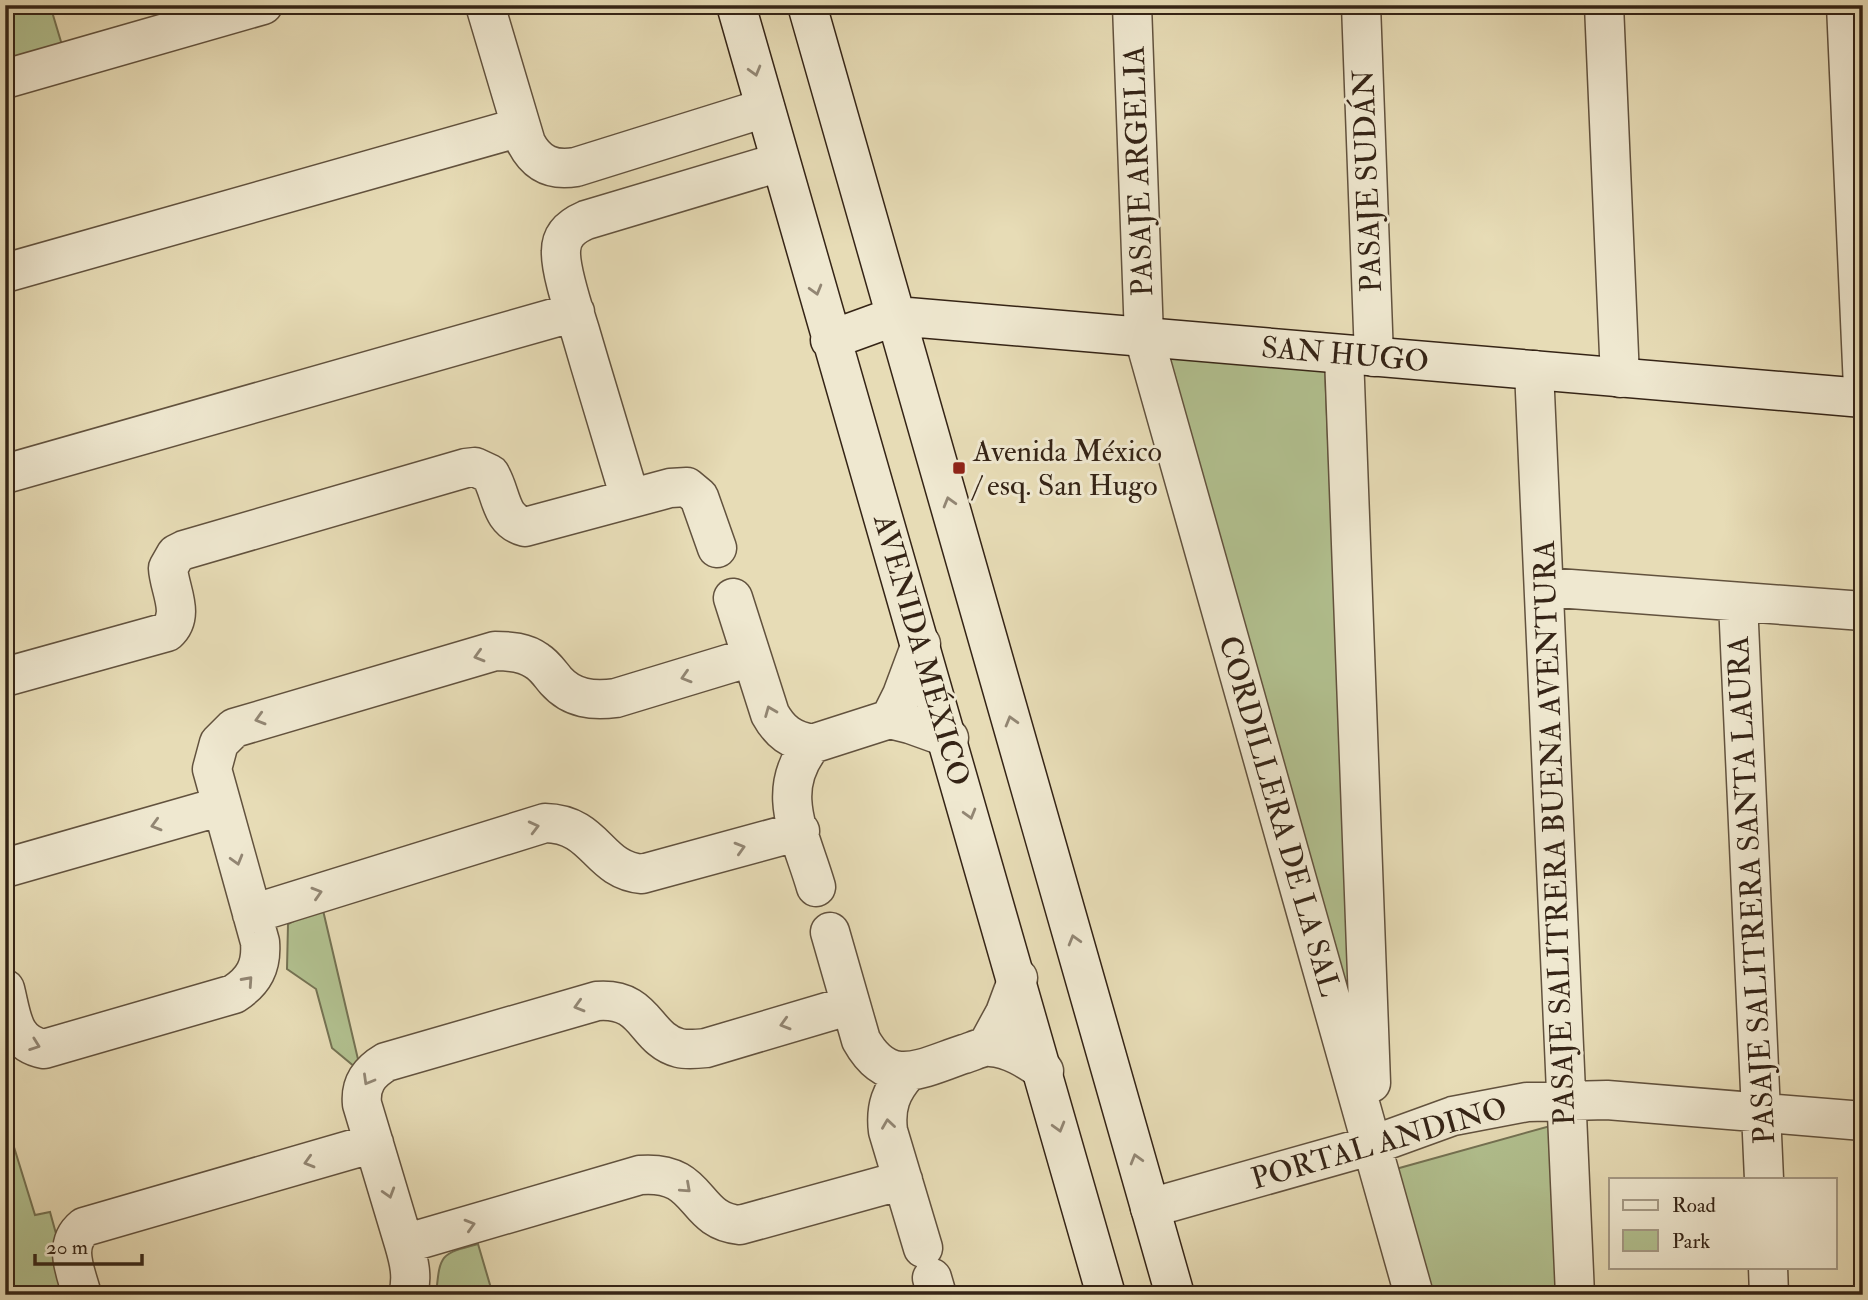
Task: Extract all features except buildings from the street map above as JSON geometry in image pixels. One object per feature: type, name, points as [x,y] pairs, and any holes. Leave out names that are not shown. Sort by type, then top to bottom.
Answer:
[{"type":"street","points":[[5,79],[263,5]]},
{"type":"street","points":[[485,5],[531,153],[538,160],[556,168],[566,168],[765,108]]},
{"type":"street","name":"AVENIDA MÉXICO","points":[[736,5],[830,340],[1018,978],[1106,1295]]},
{"type":"street","points":[[807,5],[1175,1295]]},
{"type":"street","name":"PASAJE ARGELIA","points":[[1132,5],[1144,337]]},
{"type":"street","name":"PASAJE SUDÁN","points":[[1361,5],[1359,356],[1373,1145]]},
{"type":"street","points":[[1604,5],[1620,378]]},
{"type":"street","points":[[1846,5],[1859,219],[1863,388]]},
{"type":"street","points":[[5,273],[521,127]]},
{"type":"street","points":[[630,498],[575,312],[561,251],[566,233],[575,225],[780,162]]},
{"type":"street","points":[[5,474],[575,312]]},
{"type":"street","name":"SAN HUGO","points":[[830,340],[897,316],[1863,398]]},
{"type":"street","name":"CORDILLERA DE LA SAL","points":[[1144,337],[1414,1295]]},
{"type":"street","name":"PASAJE SALITRERA BUENA AVENTURA","points":[[1534,370],[1564,1099],[1575,1295]]},
{"type":"street","points":[[5,677],[167,632],[175,621],[176,613],[168,568],[177,554],[184,550],[466,468],[475,467],[490,474],[505,513],[516,524],[525,527],[678,486],[694,491],[699,497],[717,548]]},
{"type":"street","points":[[1544,587],[1863,611]]},
{"type":"street","points":[[733,598],[770,714],[777,726],[788,736],[812,744],[890,719],[948,738]]},
{"type":"street","name":"PASAJE SALITRERA SANTA LAURA","points":[[1738,602],[1764,1178]]},
{"type":"street","points":[[890,719],[921,644]]},
{"type":"street","points":[[5,989],[20,1036],[33,1047],[44,1049],[233,994],[246,986],[256,975],[260,964],[260,942],[212,768],[219,743],[234,728],[495,651],[523,653],[537,661],[569,691],[581,697],[598,700],[616,698],[751,657]]},
{"type":"street","points":[[812,744],[801,757],[794,772],[791,790],[792,808],[816,887]]},
{"type":"street","points":[[5,868],[222,806]]},
{"type":"street","points":[[252,914],[545,823],[570,827],[585,835],[619,869],[642,874],[800,831]]},
{"type":"street","points":[[830,932],[861,1040],[868,1053],[885,1066],[907,1073]]},
{"type":"street","points":[[987,1046],[1018,978]]},
{"type":"street","points":[[408,1295],[411,1285],[410,1267],[361,1095],[367,1076],[376,1068],[386,1062],[597,1001],[613,1000],[629,1006],[661,1038],[677,1048],[690,1049],[706,1048],[851,1005]]},
{"type":"street","points":[[931,1274],[888,1131],[886,1115],[896,1085],[907,1073],[987,1046],[1017,1055],[1044,1071]]},
{"type":"street","name":"PORTAL ANDINO","points":[[1150,1208],[1373,1145],[1453,1116],[1527,1102],[1607,1100],[1863,1121]]},
{"type":"street","points":[[82,1295],[71,1250],[74,1239],[84,1227],[374,1143]]},
{"type":"street","points":[[404,1244],[640,1175],[666,1175],[677,1180],[719,1221],[740,1225],[903,1180]]},
{"type":"street","points":[[1768,1268],[1769,1295]]},
{"type":"green space","points":[[5,5],[50,5],[62,45],[11,60],[5,40]]},
{"type":"green space","points":[[1158,353],[1325,370],[1353,1023]]},
{"type":"green space","points":[[322,906],[361,1072],[332,1048],[316,989],[287,969],[288,924]]},
{"type":"green space","points":[[5,1118],[35,1215],[50,1212],[73,1295],[5,1295]]},
{"type":"green space","points":[[1561,1123],[1566,1295],[1421,1295],[1385,1172]]},
{"type":"green space","points":[[478,1244],[493,1295],[436,1295],[444,1258]]},
{"type":"place","name":"Avenida México / esq. San Hugo","points":[[959,468]]}]
